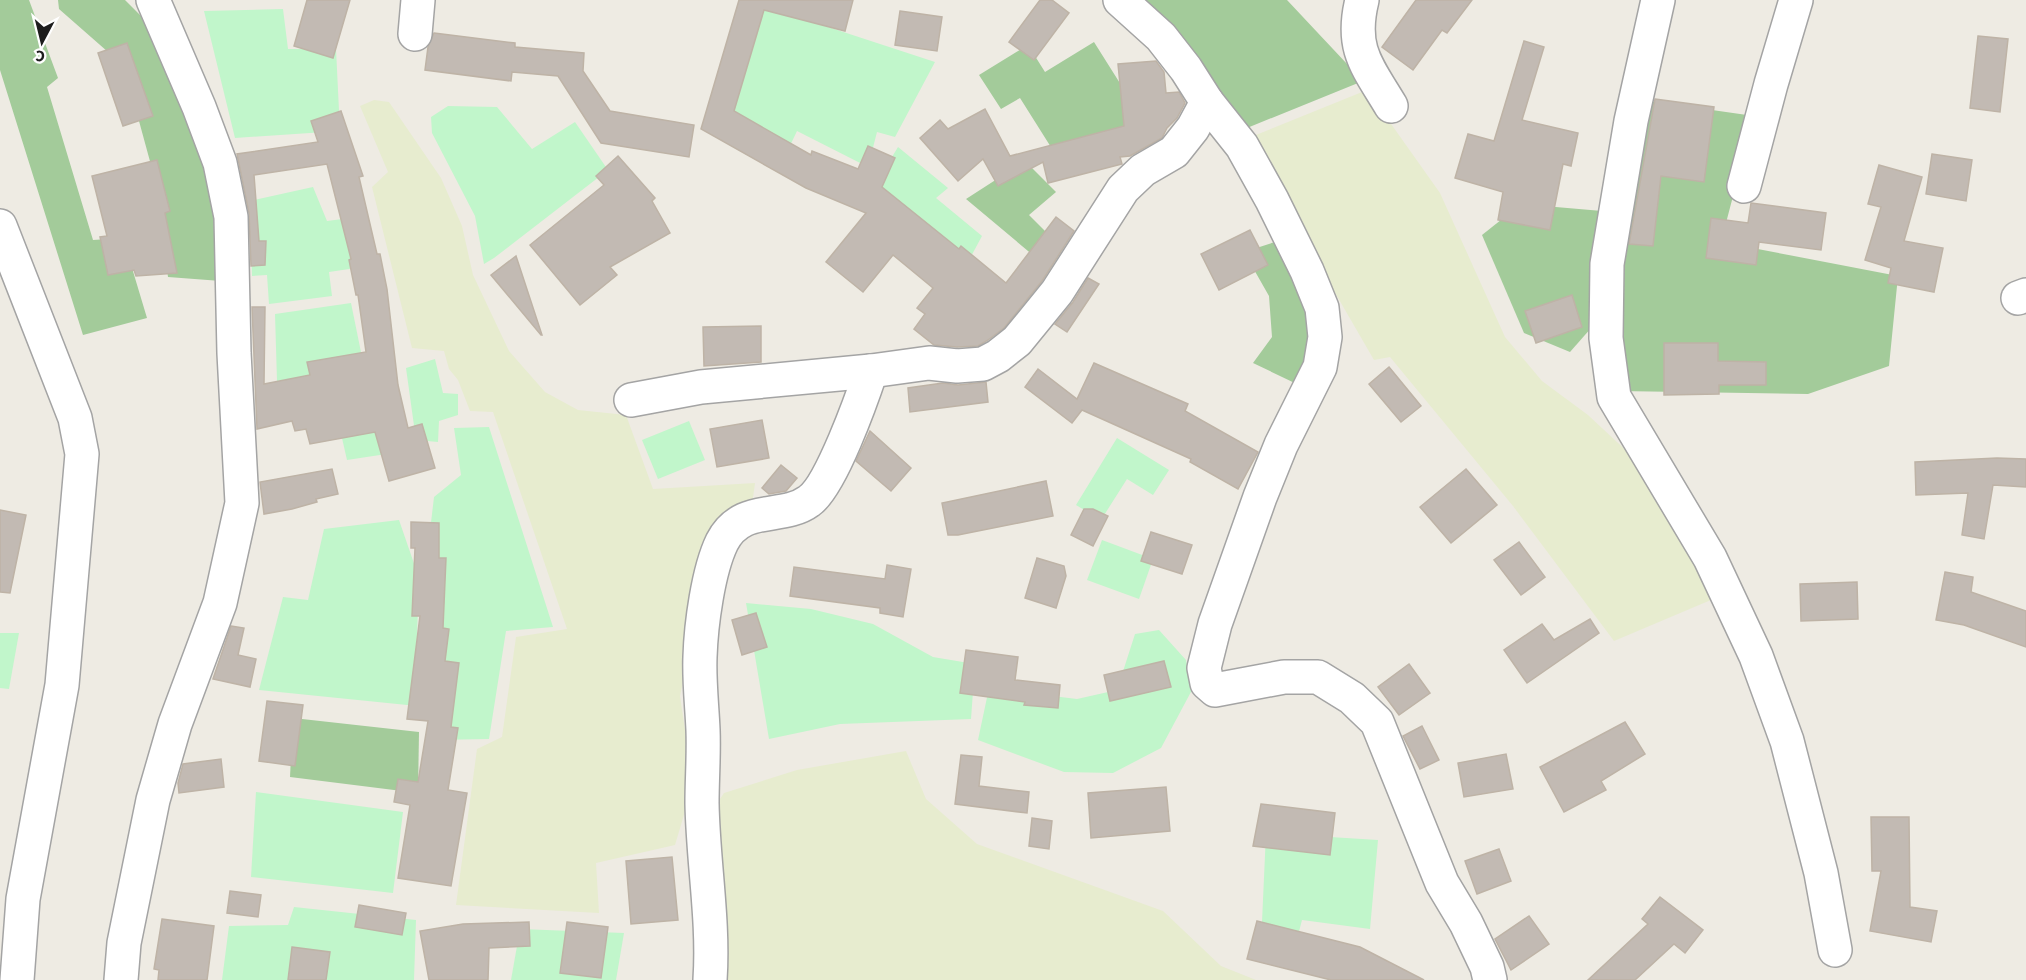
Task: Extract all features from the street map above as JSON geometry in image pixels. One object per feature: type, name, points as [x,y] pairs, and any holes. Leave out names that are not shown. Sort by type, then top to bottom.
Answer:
[{"type":"lane","points":[[121,980],[124,943],[153,800],[174,724],[220,603],[242,503],[234,353],[231,217],[220,163],[200,107],[153,0]]},
{"type":"lane","points":[[415,34],[418,0]]},
{"type":"lane","points":[[1119,0],[1161,37],[1186,69],[1207,102],[1242,146],[1277,210],[1307,271],[1322,308],[1325,337],[1320,367],[1281,446],[1260,497],[1215,624],[1204,668],[1207,683],[1215,690],[1284,677],[1318,677],[1352,698],[1377,722],[1442,882],[1466,923],[1487,967],[1490,980]]},
{"type":"lane","points":[[1362,0],[1357,28],[1358,43],[1364,61],[1391,106]]},
{"type":"lane","points":[[1658,0],[1631,121],[1607,264],[1606,338],[1614,397],[1710,558],[1756,656],[1787,741],[1821,873],[1835,951]]},
{"type":"lane","points":[[1744,186],[1796,0]]},
{"type":"lane","points":[[632,400],[701,387],[871,371],[929,363],[957,366],[983,364],[1017,341],[1057,292],[1123,189],[1143,170],[1174,152],[1193,129],[1207,102]]},
{"type":"lane","points":[[0,226],[75,418],[82,454],[62,685],[23,899],[17,980]]},
{"type":"lane","points":[[710,980],[709,912],[702,802],[704,765],[700,657],[706,599],[713,567],[730,529],[759,514],[795,509],[811,501],[826,481],[839,453],[871,371]]},
{"type":"green space","points":[[0,0],[29,0],[58,78],[47,87],[93,240],[123,238],[147,318],[83,335],[0,70]]},
{"type":"green space","points":[[58,0],[125,0],[152,27],[224,219],[221,281],[168,277],[154,176],[124,66],[59,9]]},
{"type":"green space","points":[[1133,0],[1287,0],[1363,81],[1247,128],[1190,51]]},
{"type":"green space","points":[[764,6],[935,62],[895,137],[877,132],[868,167],[797,131],[786,154],[722,119]]},
{"type":"green space","points":[[283,9],[288,49],[336,49],[340,131],[235,138],[204,11]]},
{"type":"green space","points":[[1094,42],[1145,123],[1066,171],[1020,98],[1001,109],[979,75],[1028,45],[1045,72]]},
{"type":"green space","points":[[1367,90],[1440,193],[1505,337],[1542,381],[1588,415],[1632,456],[1718,597],[1614,641],[1513,506],[1390,357],[1374,360],[1315,258],[1251,137]]},
{"type":"green space","points":[[374,100],[389,102],[441,178],[462,226],[473,275],[509,351],[545,392],[578,410],[626,415],[653,489],[755,483],[749,528],[702,590],[680,696],[690,764],[686,808],[675,845],[596,863],[599,913],[456,905],[477,749],[502,737],[516,637],[567,629],[493,412],[470,411],[458,380],[449,369],[444,351],[412,348],[372,187],[388,172],[360,106]]},
{"type":"green space","points":[[1649,101],[1754,116],[1721,242],[1898,276],[1889,366],[1808,394],[1618,391],[1613,332],[1637,142]]},
{"type":"green space","points":[[448,106],[497,107],[532,149],[575,122],[608,170],[484,264],[475,216],[432,133],[431,117]]},
{"type":"green space","points":[[898,147],[948,188],[936,198],[982,236],[961,275],[874,187]]},
{"type":"green space","points":[[1025,161],[1056,192],[1029,215],[1054,240],[1034,256],[966,199]]},
{"type":"green space","points":[[313,187],[327,221],[350,218],[356,268],[329,272],[332,296],[269,304],[267,275],[252,276],[250,201]]},
{"type":"green space","points":[[1521,204],[1602,211],[1592,327],[1570,352],[1524,333],[1482,235]]},
{"type":"green space","points":[[1278,241],[1313,313],[1301,386],[1253,363],[1272,337],[1269,296],[1244,252]]},
{"type":"green space","points":[[351,303],[364,367],[277,381],[275,314]]},
{"type":"green space","points":[[435,359],[443,393],[458,394],[458,415],[439,421],[438,442],[416,440],[406,368]]},
{"type":"green space","points":[[353,394],[393,453],[347,460],[334,403]]},
{"type":"green space","points":[[689,421],[705,460],[658,479],[642,440]]},
{"type":"green space","points":[[489,427],[553,627],[506,631],[489,739],[433,740],[430,531],[434,497],[461,475],[454,428]]},
{"type":"green space","points":[[1117,438],[1169,470],[1153,495],[1127,479],[1101,520],[1076,505]]},
{"type":"green space","points":[[399,520],[419,578],[415,694],[417,706],[259,690],[283,597],[308,600],[324,529]]},
{"type":"green space","points":[[1102,540],[1153,559],[1139,599],[1087,580]]},
{"type":"green space","points":[[746,603],[811,609],[873,624],[933,657],[975,664],[971,719],[840,724],[769,739]]},
{"type":"green space","points":[[1159,630],[1186,660],[1192,690],[1161,748],[1113,773],[1064,772],[978,740],[989,688],[1077,699],[1117,690],[1135,634]]},
{"type":"green space","points":[[0,633],[19,633],[9,689],[0,688]]},
{"type":"green space","points":[[293,718],[419,732],[418,793],[290,777]]},
{"type":"green space","points":[[906,751],[926,799],[977,844],[1163,911],[1221,966],[1256,980],[727,980],[718,915],[712,811],[724,793],[797,770]]},
{"type":"green space","points":[[256,792],[403,812],[393,893],[251,877]]},
{"type":"green space","points":[[1266,833],[1378,840],[1370,929],[1302,920],[1295,947],[1261,944]]},
{"type":"green space","points":[[294,907],[416,920],[414,980],[222,980],[229,926],[288,925]]},
{"type":"green space","points":[[520,929],[624,933],[616,980],[511,980]]},
{"type":"building","points":[[307,0],[350,0],[333,58],[294,46]]},
{"type":"building","points":[[739,0],[853,0],[845,31],[764,10],[734,111],[811,155],[812,151],[858,169],[868,146],[895,158],[882,187],[959,249],[961,246],[1006,283],[1056,217],[1074,231],[1042,281],[1004,328],[978,346],[934,345],[914,329],[925,314],[917,308],[933,288],[893,255],[863,292],[826,262],[866,213],[806,188],[701,129]]},
{"type":"building","points":[[1040,0],[1052,0],[1069,13],[1034,60],[1009,42]]},
{"type":"building","points":[[1416,0],[1472,0],[1447,33],[1442,30],[1413,70],[1382,47]]},
{"type":"building","points":[[900,11],[942,17],[937,51],[895,45]]},
{"type":"building","points":[[434,33],[515,43],[515,47],[584,53],[583,71],[610,111],[694,125],[689,157],[601,143],[558,76],[512,72],[511,81],[425,70],[428,47]]},
{"type":"building","points":[[1978,36],[2008,39],[2000,112],[1970,108]]},
{"type":"building","points":[[1524,41],[1544,47],[1522,120],[1578,133],[1571,166],[1563,164],[1550,230],[1498,220],[1503,192],[1455,178],[1468,134],[1494,141]]},
{"type":"building","points":[[127,43],[153,116],[123,126],[98,53]]},
{"type":"building","points":[[1156,61],[1164,72],[1166,93],[1179,92],[1185,103],[1162,138],[1130,156],[1120,157],[1122,164],[1048,183],[1043,162],[998,186],[983,159],[958,181],[920,138],[940,120],[948,129],[985,109],[1010,156],[1124,126],[1118,64]]},
{"type":"building","points":[[1655,99],[1714,107],[1704,182],[1661,176],[1653,246],[1629,244]]},
{"type":"building","points":[[341,111],[363,176],[359,177],[377,254],[380,254],[387,289],[398,385],[408,428],[422,424],[435,468],[389,481],[375,432],[310,444],[306,429],[295,431],[292,421],[257,429],[252,307],[265,307],[264,384],[310,375],[307,362],[366,352],[358,295],[356,295],[349,260],[351,259],[327,164],[254,175],[259,241],[266,241],[265,265],[251,266],[249,213],[237,154],[318,142],[311,121]]},
{"type":"building","points":[[1932,154],[1972,160],[1966,201],[1926,194]]},
{"type":"building","points":[[618,156],[655,198],[652,201],[670,233],[610,267],[617,275],[580,305],[530,245],[604,185],[596,176]]},
{"type":"building","points":[[157,160],[170,211],[165,213],[177,273],[136,276],[134,270],[108,275],[100,237],[107,236],[92,176]]},
{"type":"building","points":[[1879,165],[1922,177],[1904,241],[1943,248],[1934,292],[1888,283],[1891,268],[1865,260],[1881,207],[1868,204]]},
{"type":"building","points":[[1751,203],[1826,213],[1821,250],[1759,242],[1756,265],[1706,258],[1711,218],[1748,223]]},
{"type":"building","points":[[1250,230],[1268,265],[1219,290],[1201,254]]},
{"type":"building","points":[[516,256],[542,335],[491,275]]},
{"type":"building","points":[[1088,278],[1099,284],[1067,332],[1055,324],[1073,302]]},
{"type":"building","points":[[1572,295],[1582,327],[1536,343],[1525,311]]},
{"type":"building","points":[[761,326],[761,362],[704,366],[703,327]]},
{"type":"building","points":[[1664,343],[1718,343],[1718,361],[1766,362],[1766,385],[1719,385],[1719,394],[1664,395]]},
{"type":"building","points":[[1094,363],[1188,404],[1185,411],[1258,452],[1238,489],[1190,462],[1191,459],[1082,410],[1072,423],[1025,387],[1038,369],[1077,399]]},
{"type":"building","points":[[1389,367],[1421,406],[1401,422],[1369,384]]},
{"type":"building","points":[[986,382],[988,402],[910,412],[908,388],[943,383],[958,385]]},
{"type":"building","points":[[762,420],[769,458],[717,467],[710,429]]},
{"type":"building","points":[[870,431],[911,468],[891,491],[856,461]]},
{"type":"building","points":[[2026,459],[2026,487],[1993,485],[1984,539],[1962,535],[1968,493],[1916,495],[1915,462]]},
{"type":"building","points":[[781,465],[797,478],[786,491],[769,494],[762,488]]},
{"type":"building","points":[[332,469],[338,494],[316,499],[317,502],[292,509],[264,514],[260,482]]},
{"type":"building","points":[[1466,469],[1497,505],[1451,543],[1420,507]]},
{"type":"building","points":[[1046,481],[1053,516],[948,535],[942,503]]},
{"type":"building","points":[[1084,509],[1093,509],[1108,516],[1093,546],[1071,535]]},
{"type":"building","points":[[0,510],[26,515],[10,593],[0,592]]},
{"type":"building","points":[[411,522],[439,523],[439,558],[446,558],[443,628],[449,629],[445,661],[459,663],[451,727],[458,728],[448,790],[467,793],[451,886],[398,878],[410,805],[394,802],[398,779],[418,782],[428,721],[407,719],[420,616],[412,616],[415,548],[411,548]]},
{"type":"building","points":[[1151,532],[1192,545],[1182,574],[1141,561]]},
{"type":"building","points":[[1519,542],[1545,577],[1521,595],[1494,560]]},
{"type":"building","points":[[1037,558],[1064,566],[1066,576],[1056,608],[1025,598]]},
{"type":"building","points":[[887,565],[911,569],[903,617],[880,613],[880,608],[790,596],[794,567],[885,579]]},
{"type":"building","points":[[1945,572],[1973,577],[1971,592],[2026,611],[2026,647],[1964,625],[1936,620]]},
{"type":"building","points":[[1857,582],[1858,619],[1801,621],[1800,584]]},
{"type":"building","points":[[756,613],[767,647],[742,655],[732,620]]},
{"type":"building","points":[[1590,619],[1599,633],[1527,683],[1504,650],[1542,624],[1554,640]]},
{"type":"building","points":[[231,626],[244,628],[238,655],[256,659],[250,687],[213,679]]},
{"type":"building","points":[[966,650],[1018,657],[1015,680],[1060,685],[1058,708],[1024,705],[1025,702],[960,693]]},
{"type":"building","points":[[1164,661],[1171,687],[1110,701],[1104,675]]},
{"type":"building","points":[[1409,664],[1430,693],[1399,715],[1378,687]]},
{"type":"building","points":[[267,701],[303,705],[295,766],[259,761]]},
{"type":"building","points":[[1625,722],[1645,754],[1601,781],[1606,790],[1564,812],[1540,767]]},
{"type":"building","points":[[1422,726],[1439,760],[1420,769],[1403,736]]},
{"type":"building","points":[[1506,754],[1513,789],[1464,797],[1458,763]]},
{"type":"building","points":[[961,755],[982,757],[979,786],[1029,792],[1027,813],[955,804]]},
{"type":"building","points":[[221,759],[224,787],[179,793],[178,783],[183,764]]},
{"type":"building","points":[[1166,787],[1170,831],[1091,838],[1088,793]]},
{"type":"building","points":[[1261,804],[1335,813],[1330,855],[1253,846]]},
{"type":"building","points":[[1871,817],[1909,817],[1910,907],[1937,911],[1931,942],[1870,931],[1881,871],[1872,871]]},
{"type":"building","points":[[1032,818],[1052,821],[1049,849],[1029,846]]},
{"type":"building","points":[[1499,849],[1511,881],[1477,894],[1465,861]]},
{"type":"building","points":[[672,857],[678,920],[631,924],[626,861]]},
{"type":"building","points":[[230,891],[261,895],[258,917],[227,913]]},
{"type":"building","points":[[1660,897],[1703,930],[1685,953],[1674,944],[1635,980],[1588,980],[1648,924],[1642,919]]},
{"type":"building","points":[[359,905],[406,913],[402,935],[355,927]]},
{"type":"building","points":[[1529,916],[1549,944],[1511,970],[1495,939]]},
{"type":"building","points":[[162,919],[214,926],[207,980],[158,980],[159,970],[154,969]]},
{"type":"building","points":[[1257,921],[1360,947],[1424,980],[1331,980],[1247,959]]},
{"type":"building","points":[[529,922],[530,946],[489,948],[488,980],[429,980],[420,931],[463,924]]},
{"type":"building","points":[[567,922],[608,927],[601,978],[560,973]]},
{"type":"building","points":[[292,947],[330,952],[326,980],[288,980]]}]
